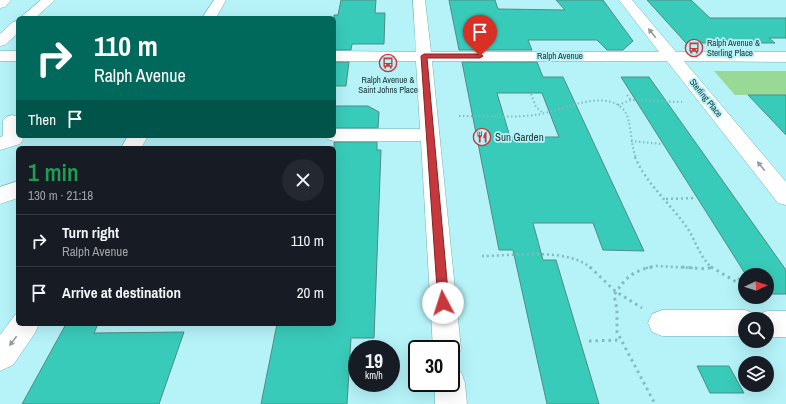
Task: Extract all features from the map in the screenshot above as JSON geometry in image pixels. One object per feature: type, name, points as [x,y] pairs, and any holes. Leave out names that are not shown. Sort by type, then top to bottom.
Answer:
[{"type":"street","points":[[0,4],[5,0]]},
{"type":"street","points":[[29,16],[49,0]]},
{"type":"street","points":[[210,16],[220,0]]},
{"type":"street","points":[[419,0],[446,340]]},
{"type":"street","name":"Sterling Place","points":[[625,0],[786,197]]},
{"type":"street","points":[[0,42],[16,27]]},
{"type":"street","points":[[0,56],[16,56]]},
{"type":"street","name":"Ralph Avenue","points":[[336,56],[786,57]]},
{"type":"street","points":[[336,135],[430,135]]},
{"type":"street","points":[[0,196],[16,190]]},
{"type":"street","points":[[662,322],[738,323]]},
{"type":"street","points":[[774,324],[786,324]]},
{"type":"street","points":[[0,357],[24,326]]},
{"type":"street","points":[[450,392],[451,404]]},
{"type":"path","points":[[531,94],[536,107],[543,113]]},
{"type":"path","points":[[628,94],[631,100]]},
{"type":"path","points":[[618,105],[631,100],[678,102]]},
{"type":"path","points":[[459,116],[507,116],[543,113],[584,102],[603,101],[618,105],[624,109],[630,120],[631,141],[635,156],[642,171],[688,230],[712,267],[738,280]]},
{"type":"path","points":[[631,141],[661,144]]},
{"type":"path","points":[[665,199],[695,198]]},
{"type":"path","points":[[482,256],[553,256],[580,260],[597,272],[606,283],[629,302],[645,310],[662,322]]},
{"type":"path","points":[[655,404],[617,332],[617,310],[614,296],[616,291],[626,278],[640,269],[656,266],[707,269],[712,267]]},
{"type":"path","points":[[589,341],[620,340]]},
{"type":"green space","points":[[714,71],[786,71],[786,95],[735,95]]},
{"type":"building","points":[[341,0],[376,0],[375,13],[385,13],[384,44],[352,44],[351,50],[336,50],[336,16],[334,15],[338,15]]},
{"type":"building","points":[[449,0],[495,0],[498,9],[565,10],[556,0],[603,0],[633,41],[623,50],[607,50],[597,40],[528,40],[532,50],[459,50]]},
{"type":"building","points":[[647,0],[691,0],[710,18],[786,18],[786,38],[769,38],[775,43],[686,43]]},
{"type":"building","points":[[336,62],[349,62],[346,86],[336,86]]},
{"type":"building","points":[[462,62],[537,62],[543,77],[563,77],[644,251],[603,250],[593,223],[533,223],[543,260],[556,260],[599,404],[547,404],[513,250],[499,250]],"holes":[[[497,93],[542,93],[559,137],[510,137]]]},
{"type":"building","points":[[621,77],[649,77],[786,270],[786,294],[774,294],[774,268],[742,268]]},
{"type":"building","points":[[748,95],[786,95],[786,135]]},
{"type":"building","points":[[336,106],[368,106],[379,112],[378,128],[336,128]]},
{"type":"building","points":[[334,142],[377,142],[377,150],[381,150],[374,338],[351,338],[351,340],[348,340],[347,404],[261,404],[277,326],[336,326],[336,146],[334,146]]},
{"type":"building","points":[[65,326],[97,326],[94,333],[184,332],[159,404],[22,404]]},
{"type":"building","points":[[697,366],[729,366],[738,382],[738,392],[744,393],[710,393]]},
{"type":"place","name":"Ralph Avenue & Sterling Place","points":[[694,48]]},
{"type":"place","name":"Ralph Avenue & Saint Johns Place","points":[[388,63]]},
{"type":"place","name":"Sun Garden","points":[[482,137]]},
{"type":"route","points":[[443,303],[424,56],[480,56]]}]
